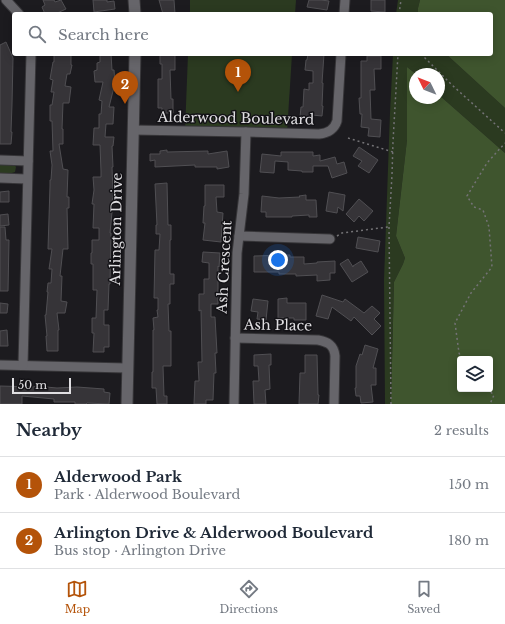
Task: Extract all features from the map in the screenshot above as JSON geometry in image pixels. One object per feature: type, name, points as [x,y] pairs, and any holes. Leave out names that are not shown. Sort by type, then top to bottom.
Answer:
[{"type":"street","points":[[6,0],[17,12]]},
{"type":"street","points":[[134,0],[135,12]]},
{"type":"street","points":[[344,12],[345,0]]},
{"type":"street","points":[[23,365],[31,56]]},
{"type":"street","name":"Arlington Drive","points":[[127,404],[135,56]]},
{"type":"street","name":"Alderwood Boulevard","points":[[133,130],[319,134],[329,132],[336,124],[337,118],[341,56]]},
{"type":"street","name":"Ash Crescent","points":[[234,404],[237,253],[244,194],[246,132]]},
{"type":"street","points":[[0,160],[28,161]]},
{"type":"street","points":[[0,178],[28,179]]},
{"type":"street","points":[[239,236],[330,239]]},
{"type":"street","name":"Ash Place","points":[[235,338],[318,340],[330,344],[335,356],[334,404]]},
{"type":"street","points":[[0,365],[127,368]]},
{"type":"path","points":[[399,12],[401,0]]},
{"type":"path","points":[[391,404],[389,227],[398,56]]},
{"type":"path","points":[[423,56],[452,85],[505,133]]},
{"type":"path","points":[[348,138],[393,152]]},
{"type":"path","points":[[460,356],[455,323],[471,293],[492,267],[489,227],[483,210],[474,207],[467,196],[487,163],[505,143]]},
{"type":"path","points":[[330,239],[342,233],[389,227]]},
{"type":"path","points":[[490,392],[494,395],[490,404]]},
{"type":"green space","points":[[190,0],[296,0],[295,12],[190,12]]},
{"type":"green space","points":[[398,0],[420,0],[418,12],[396,12]]},
{"type":"green space","points":[[420,0],[505,0],[505,108],[448,56],[493,56],[493,12],[418,12]]},
{"type":"green space","points":[[188,56],[292,56],[287,133],[185,131]]},
{"type":"green space","points":[[393,56],[448,56],[505,108],[505,153],[445,100],[445,68],[409,69],[407,67],[407,140],[396,236],[405,258],[394,282],[391,404],[385,404],[384,280]]},
{"type":"green space","points":[[407,67],[409,69],[409,104],[445,104],[445,100],[505,153],[505,404],[391,404],[394,282],[405,258],[396,236],[407,140]]},
{"type":"green space","points":[[0,163],[14,164],[16,167],[15,172],[0,173]]},
{"type":"building","points":[[43,0],[54,0],[55,2],[61,0],[66,9],[59,12],[44,12],[42,7],[45,5]]},
{"type":"building","points":[[93,0],[107,0],[107,2],[114,1],[115,9],[94,12]]},
{"type":"building","points":[[159,0],[174,0],[175,12],[162,12]]},
{"type":"building","points":[[309,0],[329,1],[327,10],[307,7]]},
{"type":"building","points":[[371,0],[385,0],[385,12],[371,11]]},
{"type":"building","points":[[6,42],[13,58],[11,144],[0,144],[0,45]]},
{"type":"building","points":[[54,56],[71,56],[72,65],[70,74],[67,74],[65,86],[71,87],[69,103],[63,103],[63,144],[59,144],[63,169],[68,170],[68,249],[63,249],[60,276],[62,276],[61,301],[67,302],[65,313],[57,313],[59,330],[58,351],[47,351],[45,315],[48,283],[51,283],[52,269],[49,269],[52,249],[48,249],[50,180],[52,165],[50,151],[53,151],[50,105],[52,105],[54,92],[51,92],[53,80],[50,79]]},
{"type":"building","points":[[100,56],[111,56],[112,70],[114,70],[115,83],[109,107],[114,107],[113,124],[106,124],[105,137],[114,137],[112,146],[113,194],[110,233],[110,284],[108,310],[104,310],[104,325],[109,325],[109,347],[104,347],[104,352],[93,352],[94,333],[92,333],[92,318],[96,318],[97,290],[93,290],[93,264],[91,264],[91,253],[92,240],[99,240],[99,228],[93,228],[93,177],[101,177],[101,171],[100,145],[93,145],[94,128],[99,128],[99,114],[101,114],[102,101],[99,100],[103,82],[95,82],[94,71],[97,70],[97,63],[100,62]]},
{"type":"building","points":[[160,56],[175,56],[175,70],[170,70],[173,113],[162,113],[162,108],[158,108],[158,79],[162,79],[162,64],[160,64]]},
{"type":"building","points":[[308,56],[324,56],[322,116],[312,115],[312,119],[300,117],[301,107],[303,107],[304,89],[309,90],[309,83],[313,83],[313,71],[305,70]]},
{"type":"building","points":[[367,56],[381,56],[381,69],[374,69],[375,90],[370,90],[371,119],[381,120],[380,137],[368,136],[369,128],[361,127],[362,114],[360,114],[359,98],[361,98],[361,61],[367,61]]},
{"type":"building","points":[[359,147],[378,160],[369,173],[358,166],[362,161],[353,156]]},
{"type":"building","points":[[167,150],[167,152],[208,151],[208,154],[227,151],[229,167],[217,169],[217,167],[195,167],[195,165],[155,167],[155,160],[150,161],[150,154],[160,154],[160,151]]},
{"type":"building","points":[[281,152],[313,152],[313,156],[320,155],[320,161],[335,157],[337,164],[344,162],[347,173],[332,178],[328,166],[313,166],[313,172],[302,172],[288,170],[288,162],[275,161],[274,173],[260,172],[262,154],[281,156]]},
{"type":"building","points":[[167,183],[168,225],[171,225],[170,274],[174,274],[174,284],[170,284],[170,304],[168,304],[169,331],[171,331],[171,366],[163,366],[164,396],[167,396],[167,404],[157,404],[156,388],[152,388],[153,318],[158,317],[158,298],[154,298],[155,250],[159,250],[160,234],[156,234],[155,184]]},
{"type":"building","points":[[205,185],[224,185],[224,197],[216,197],[217,212],[223,213],[221,242],[203,240],[205,223],[203,223]]},
{"type":"building","points":[[9,191],[9,202],[0,202],[0,192]]},
{"type":"building","points":[[329,192],[345,195],[343,211],[338,207],[337,213],[326,211]]},
{"type":"building","points":[[306,195],[306,200],[316,200],[317,217],[309,217],[309,215],[292,217],[266,217],[266,212],[261,212],[262,196],[279,198],[300,197],[299,196]]},
{"type":"building","points":[[359,199],[373,211],[364,221],[359,216],[354,222],[346,214]]},
{"type":"building","points":[[8,214],[9,225],[0,226],[0,215]]},
{"type":"building","points":[[0,227],[5,227],[6,240],[9,240],[8,291],[0,291]]},
{"type":"building","points":[[358,237],[380,241],[378,252],[356,248]]},
{"type":"building","points":[[203,252],[220,253],[219,267],[218,266],[218,304],[211,304],[211,317],[215,317],[217,353],[215,353],[216,373],[214,373],[213,400],[206,400],[206,404],[194,404],[195,381],[199,381],[198,362],[202,362],[201,310],[199,311],[199,294],[204,294],[204,279],[209,279],[209,263],[202,262]]},
{"type":"building","points":[[290,255],[290,257],[304,257],[304,264],[335,261],[335,273],[330,273],[330,280],[317,281],[317,275],[296,276],[296,274],[279,274],[279,272],[254,272],[254,256]]},
{"type":"building","points":[[348,259],[353,267],[361,261],[368,272],[352,282],[340,264]]},
{"type":"building","points":[[322,295],[343,302],[345,299],[364,313],[372,306],[380,313],[374,319],[381,326],[372,335],[354,317],[351,321],[332,307],[328,319],[316,316]]},
{"type":"building","points":[[287,298],[287,303],[306,303],[306,320],[278,318],[278,299]]},
{"type":"building","points":[[253,299],[268,301],[266,320],[257,319],[258,312],[251,311]]},
{"type":"building","points":[[0,303],[8,304],[7,313],[0,313]]},
{"type":"building","points":[[7,330],[8,346],[0,346],[0,331]]},
{"type":"building","points":[[365,345],[378,349],[373,368],[376,368],[376,385],[371,385],[373,402],[361,403],[360,396],[356,396],[356,366]]},
{"type":"building","points":[[271,354],[271,365],[269,365],[270,389],[265,390],[266,404],[254,404],[253,381],[259,381],[258,366],[254,366],[254,355]]},
{"type":"building","points":[[305,355],[317,355],[318,404],[299,404],[300,373],[305,373]]},
{"type":"building","points":[[0,386],[35,386],[57,388],[77,387],[104,389],[104,392],[110,393],[109,404],[75,404],[75,402],[54,402],[54,399],[22,396],[22,404],[0,404]]},
{"type":"place","name":"Alderwood Park","points":[[238,92]]},
{"type":"place","name":"Arlington Drive & Alderwood Boulevard","points":[[125,104]]}]
